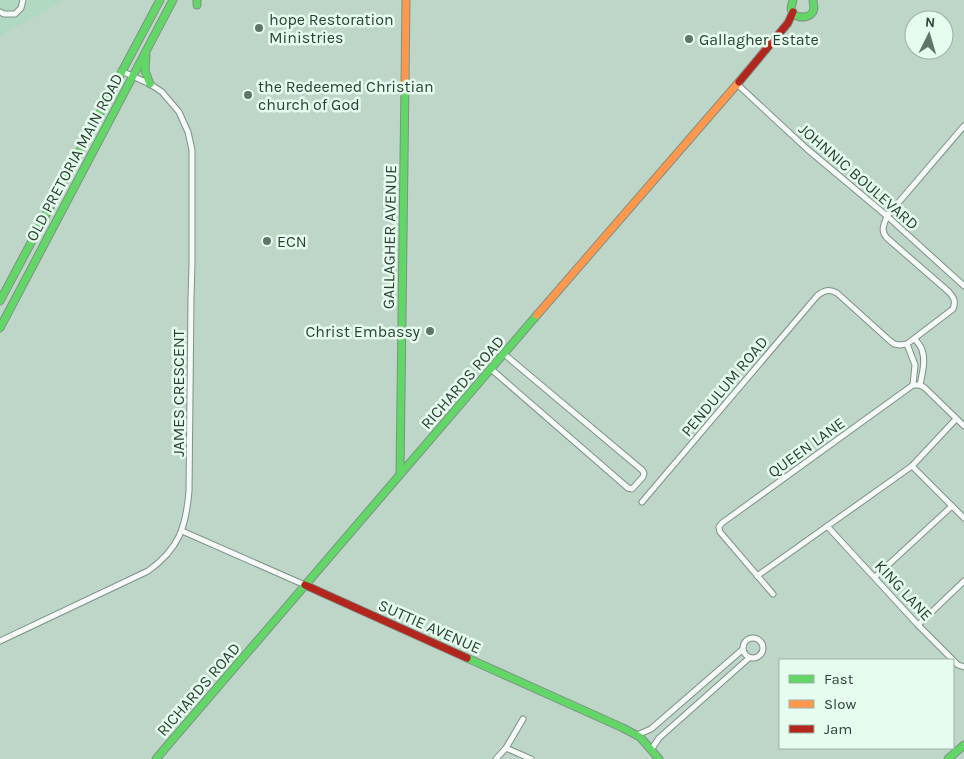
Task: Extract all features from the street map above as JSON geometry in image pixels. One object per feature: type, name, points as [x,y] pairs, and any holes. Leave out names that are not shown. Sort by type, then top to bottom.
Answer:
[{"type":"street","points":[[0,12],[15,14],[21,8],[23,0]]},
{"type":"street","name":"OLD PRETORIA MAIN ROAD","points":[[0,301],[160,0]]},
{"type":"street","name":"OLD PRETORIA MAIN ROAD","points":[[0,328],[173,0]]},
{"type":"street","name":"GALLAGHER AVENUE","points":[[400,474],[406,0]]},
{"type":"street","name":"RICHARDS ROAD","points":[[156,759],[795,15],[791,5],[793,0]]},
{"type":"street","points":[[795,15],[806,18],[810,16],[814,9],[813,1]]},
{"type":"street","points":[[148,45],[144,67],[150,84]]},
{"type":"street","name":"JAMES CRESCENT","points":[[0,641],[148,571],[176,544],[186,516],[189,491],[192,150],[186,126],[179,112],[162,92],[150,84],[122,71]]},
{"type":"street","name":"JOHNNIC BOULEVARD","points":[[737,84],[807,149],[887,216],[964,286]]},
{"type":"street","points":[[964,126],[887,216],[883,228],[883,234],[892,243],[954,297],[953,309],[907,344],[915,365],[912,385],[920,385],[925,388],[964,426]]},
{"type":"street","name":"PENDULUM ROAD","points":[[642,502],[823,291],[828,290],[837,293],[894,344],[907,344]]},
{"type":"street","points":[[915,339],[922,350],[924,364],[920,385]]},
{"type":"street","points":[[490,369],[628,488],[632,489],[644,477],[642,470],[504,354]]},
{"type":"street","name":"QUEEN LANE","points":[[757,576],[720,532],[721,525],[912,385]]},
{"type":"street","points":[[773,594],[757,576],[912,466],[956,419]]},
{"type":"street","points":[[912,466],[964,518]]},
{"type":"street","points":[[875,577],[952,506]]},
{"type":"street","name":"KING LANE","points":[[827,526],[952,659]]},
{"type":"street","name":"SUTTIE AVENUE","points":[[182,531],[637,735],[659,759]]},
{"type":"street","points":[[918,625],[964,581]]},
{"type":"street","points":[[749,638],[755,638],[761,642],[763,649],[756,658],[749,658],[742,650],[743,643],[749,638]]},
{"type":"street","points":[[637,735],[651,729],[742,650]]},
{"type":"street","points":[[651,750],[657,740],[749,658]]},
{"type":"street","points":[[684,700],[692,709]]},
{"type":"street","points":[[496,759],[506,748],[523,719]]},
{"type":"street","points":[[948,759],[964,746]]},
{"type":"street","points":[[506,748],[531,759]]},
{"type":"shaded area","points":[[0,0],[65,0],[0,36]]},
{"type":"traffic: fast","points":[[0,301],[160,0]]},
{"type":"traffic: fast","points":[[0,328],[173,0]]},
{"type":"traffic: fast","points":[[197,0],[197,5]]},
{"type":"traffic: fast","points":[[793,0],[792,12],[802,17],[813,12],[813,0]]},
{"type":"traffic: fast","points":[[146,55],[145,71],[150,84]]},
{"type":"traffic: fast","points":[[400,474],[405,82]]},
{"type":"traffic: fast","points":[[156,759],[537,315]]},
{"type":"traffic: fast","points":[[467,658],[623,728],[640,737],[659,759]]},
{"type":"traffic: fast","points":[[948,759],[964,745]]},
{"type":"traffic: slow","points":[[405,82],[406,0]]},
{"type":"traffic: slow","points":[[537,315],[739,82]]},
{"type":"traffic: jam","points":[[739,82],[788,23],[793,12]]},
{"type":"traffic: jam","points":[[305,585],[467,658]]},
{"type":"place","name":"hope Restoration Ministries","points":[[259,28]]},
{"type":"place","name":"Gallagher Estate","points":[[689,39]]},
{"type":"place","name":"the Redeemed Christian church of God","points":[[248,95]]},
{"type":"place","name":"ECN","points":[[267,241]]},
{"type":"place","name":"Christ Embassy","points":[[430,331]]}]
